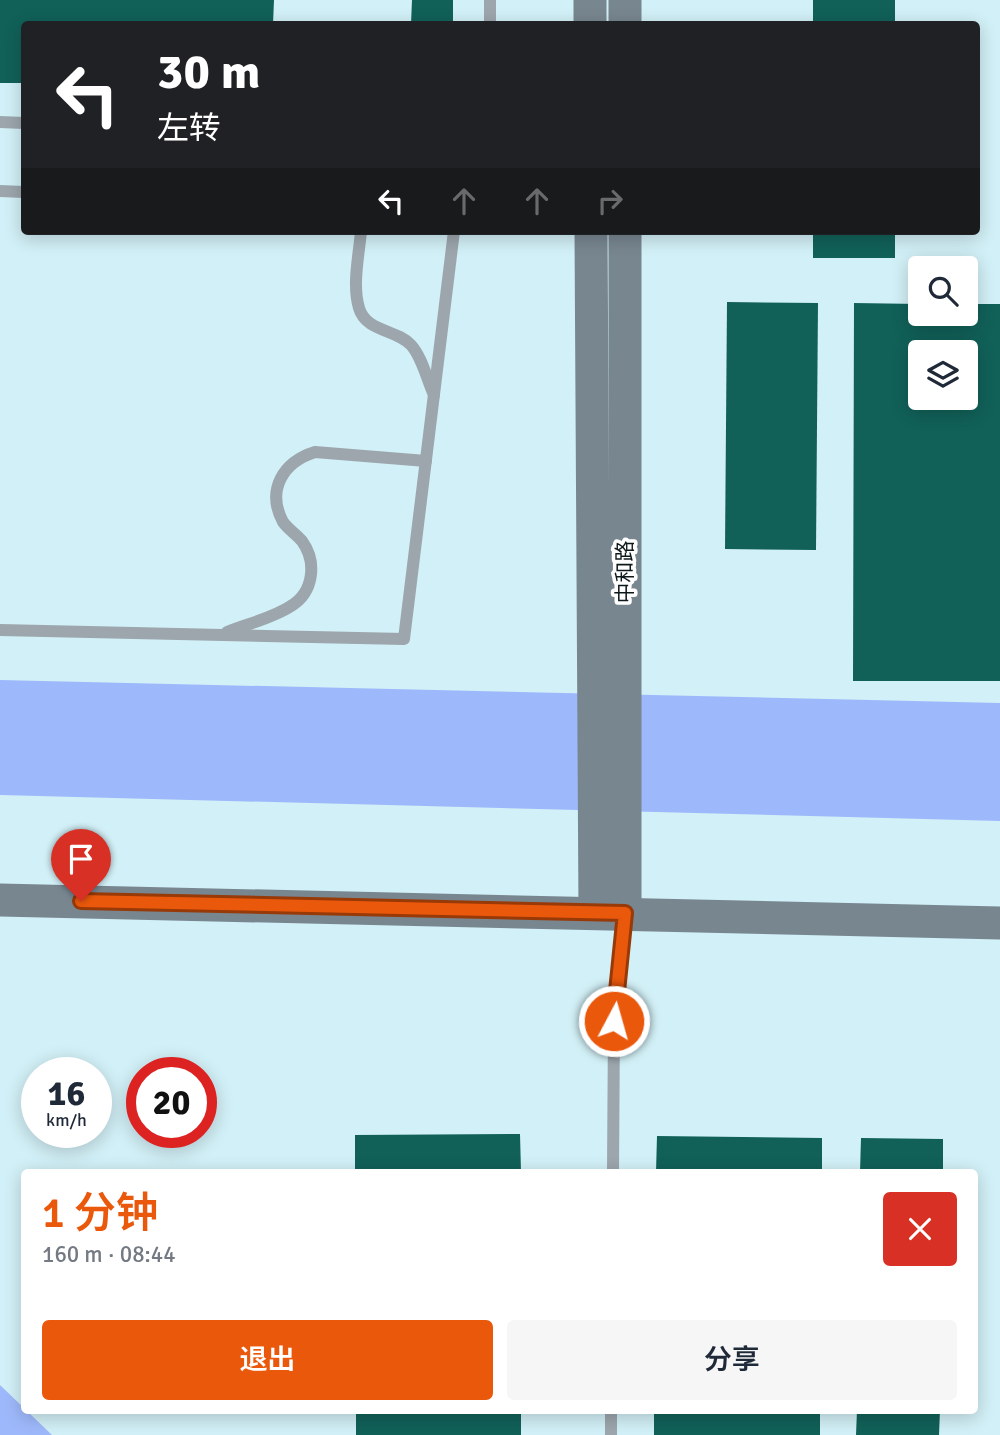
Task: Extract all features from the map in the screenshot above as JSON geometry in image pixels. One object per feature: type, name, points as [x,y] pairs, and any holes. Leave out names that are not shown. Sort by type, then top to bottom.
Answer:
[{"type":"main road","points":[[590,0],[590,21]]},
{"type":"main road","points":[[625,0],[625,21]]},
{"type":"main road","name":"中和路","points":[[591,235],[610,913]]},
{"type":"main road","name":"中和路","points":[[610,913],[625,235]]},
{"type":"main road","points":[[0,900],[1000,923]]},
{"type":"lane","points":[[490,0],[490,21]]},
{"type":"lane","points":[[0,122],[21,123]]},
{"type":"lane","points":[[0,191],[21,192]]},
{"type":"lane","points":[[361,235],[357,296],[359,311],[368,323],[403,338],[414,348],[434,396]]},
{"type":"lane","points":[[0,630],[404,639],[454,235]]},
{"type":"lane","points":[[220,635],[292,606],[305,593],[312,576],[310,556],[301,540],[285,525],[277,508],[277,488],[284,470],[298,457],[315,452],[426,461]]},
{"type":"lane","points":[[610,913],[614,1021],[613,1169]]},
{"type":"lane","points":[[611,1414],[611,1435]]},
{"type":"water","points":[[0,680],[1000,703],[1000,821],[0,795]]},
{"type":"water","points":[[0,1385],[21,1405],[21,1414],[30,1414],[52,1435],[0,1435]]},
{"type":"building","points":[[0,0],[274,0],[273,21],[21,21],[21,83],[0,83]]},
{"type":"building","points":[[412,0],[453,0],[453,21],[411,21]]},
{"type":"building","points":[[813,0],[895,0],[895,21],[813,21]]},
{"type":"building","points":[[813,235],[895,235],[895,258],[813,258]]},
{"type":"building","points":[[727,302],[818,303],[816,550],[725,549]]},
{"type":"building","points":[[854,303],[908,304],[908,326],[978,326],[978,304],[1000,304],[1000,681],[853,681]]},
{"type":"building","points":[[520,1134],[521,1169],[355,1169],[355,1135]]},
{"type":"building","points":[[657,1136],[822,1138],[822,1169],[656,1169]]},
{"type":"building","points":[[861,1138],[943,1139],[943,1169],[860,1169]]},
{"type":"building","points":[[356,1414],[521,1414],[521,1435],[356,1435]]},
{"type":"building","points":[[654,1414],[820,1414],[820,1435],[654,1435]]},
{"type":"building","points":[[857,1414],[940,1414],[939,1435],[856,1435]]},
{"type":"route","points":[[81,901],[625,913],[614,1021]]}]
